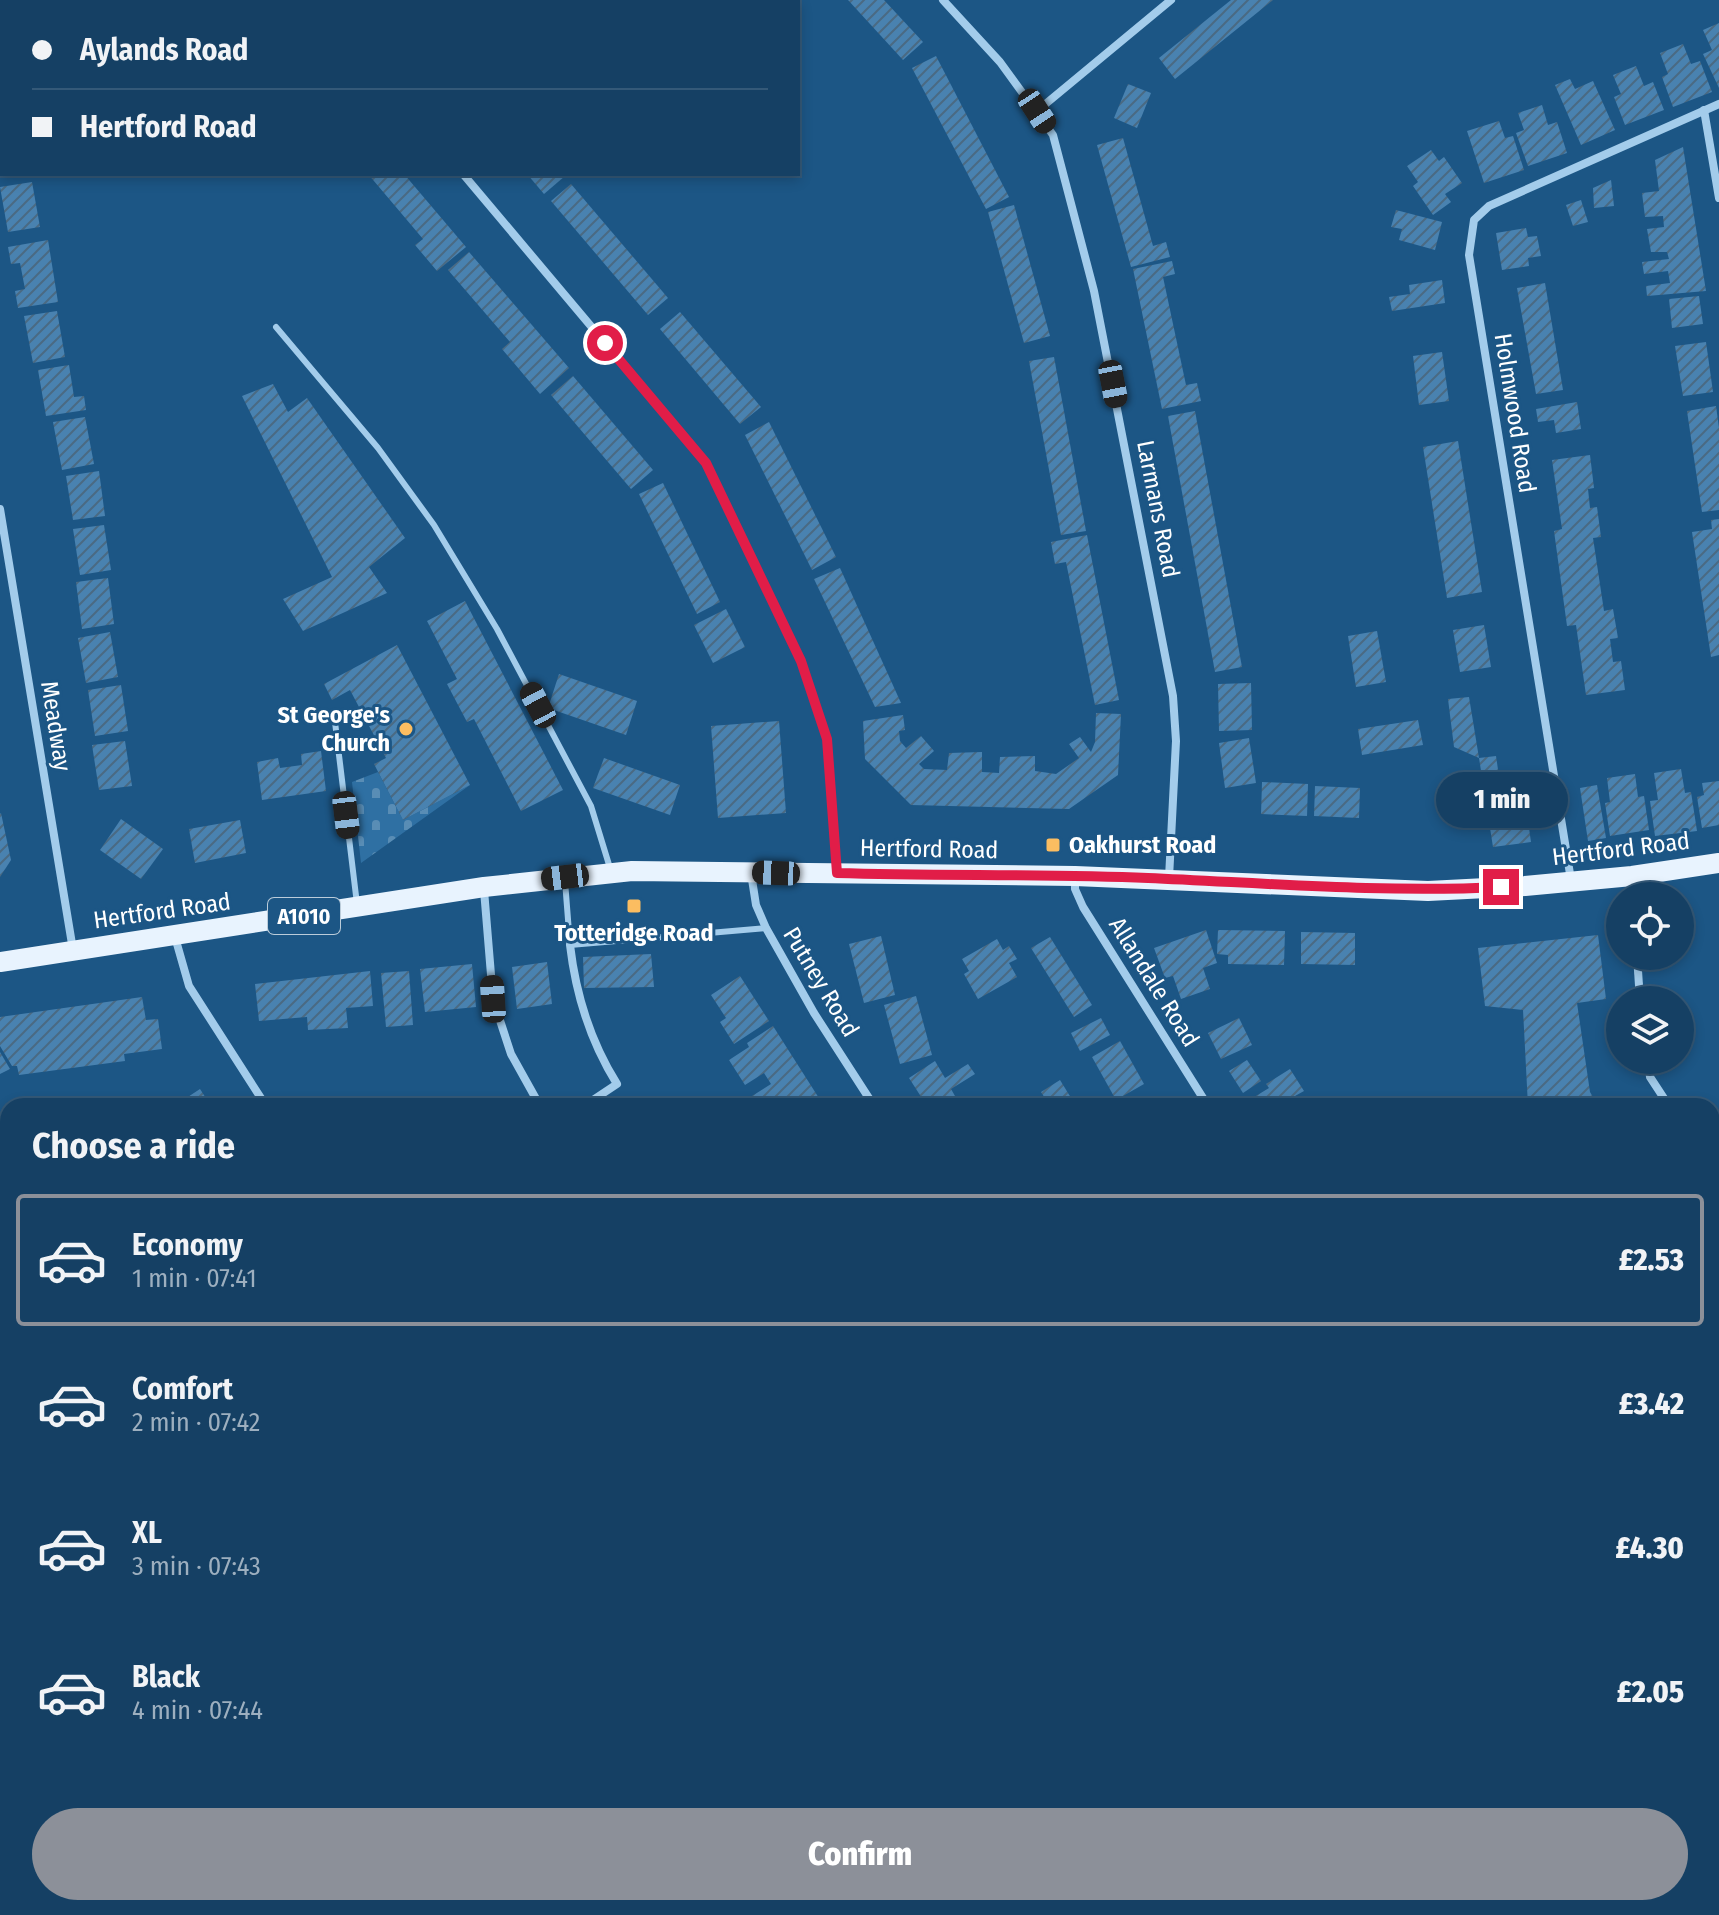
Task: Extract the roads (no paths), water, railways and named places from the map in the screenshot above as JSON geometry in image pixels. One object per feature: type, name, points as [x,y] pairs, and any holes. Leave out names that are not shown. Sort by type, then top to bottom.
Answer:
[{"type":"main road","name":"Hertford Road","points":[[1647,882],[1719,863]]},
{"type":"main road","name":"Hertford Road","points":[[0,962],[484,887],[611,872],[1075,876],[1428,891],[1571,881],[1606,884]]},
{"type":"street","name":"Larmans Road","points":[[943,0],[1000,62],[1053,135],[1094,291],[1173,696],[1176,741],[1168,879]]},
{"type":"street","points":[[1037,111],[1171,0]]},
{"type":"street","name":"Holmwood Road","points":[[1571,881],[1469,255],[1474,220],[1489,206],[1719,104]]},
{"type":"street","points":[[1704,110],[1719,198]]},
{"type":"street","points":[[465,176],[706,463],[801,661],[827,739],[837,873]]},
{"type":"street","name":"Meadway","points":[[0,509],[73,951]]},
{"type":"street","name":"Putney Road","points":[[751,872],[756,905],[766,928],[814,1013],[869,1098]]},
{"type":"street","name":"Allandale Road","points":[[1075,876],[1075,889],[1083,907],[1203,1098]]},
{"type":"street","points":[[484,887],[493,999],[511,1054],[536,1098]]},
{"type":"street","points":[[175,936],[189,986],[261,1098]]},
{"type":"street","points":[[570,945],[573,975],[583,1015],[601,1058],[617,1084],[596,1098]]},
{"type":"street","points":[[1650,1074],[1664,1098]]},
{"type":"lane","points":[[276,327],[378,448],[434,525],[497,629],[591,806],[611,872]]},
{"type":"lane","points":[[335,722],[357,908]]},
{"type":"lane","points":[[565,877],[570,945],[766,928]]},
{"type":"place","name":"St George's Church","points":[[406,729]]},
{"type":"place","name":"Oakhurst Road","points":[[1053,845]]},
{"type":"place","name":"Totteridge Road","points":[[634,906]]}]
